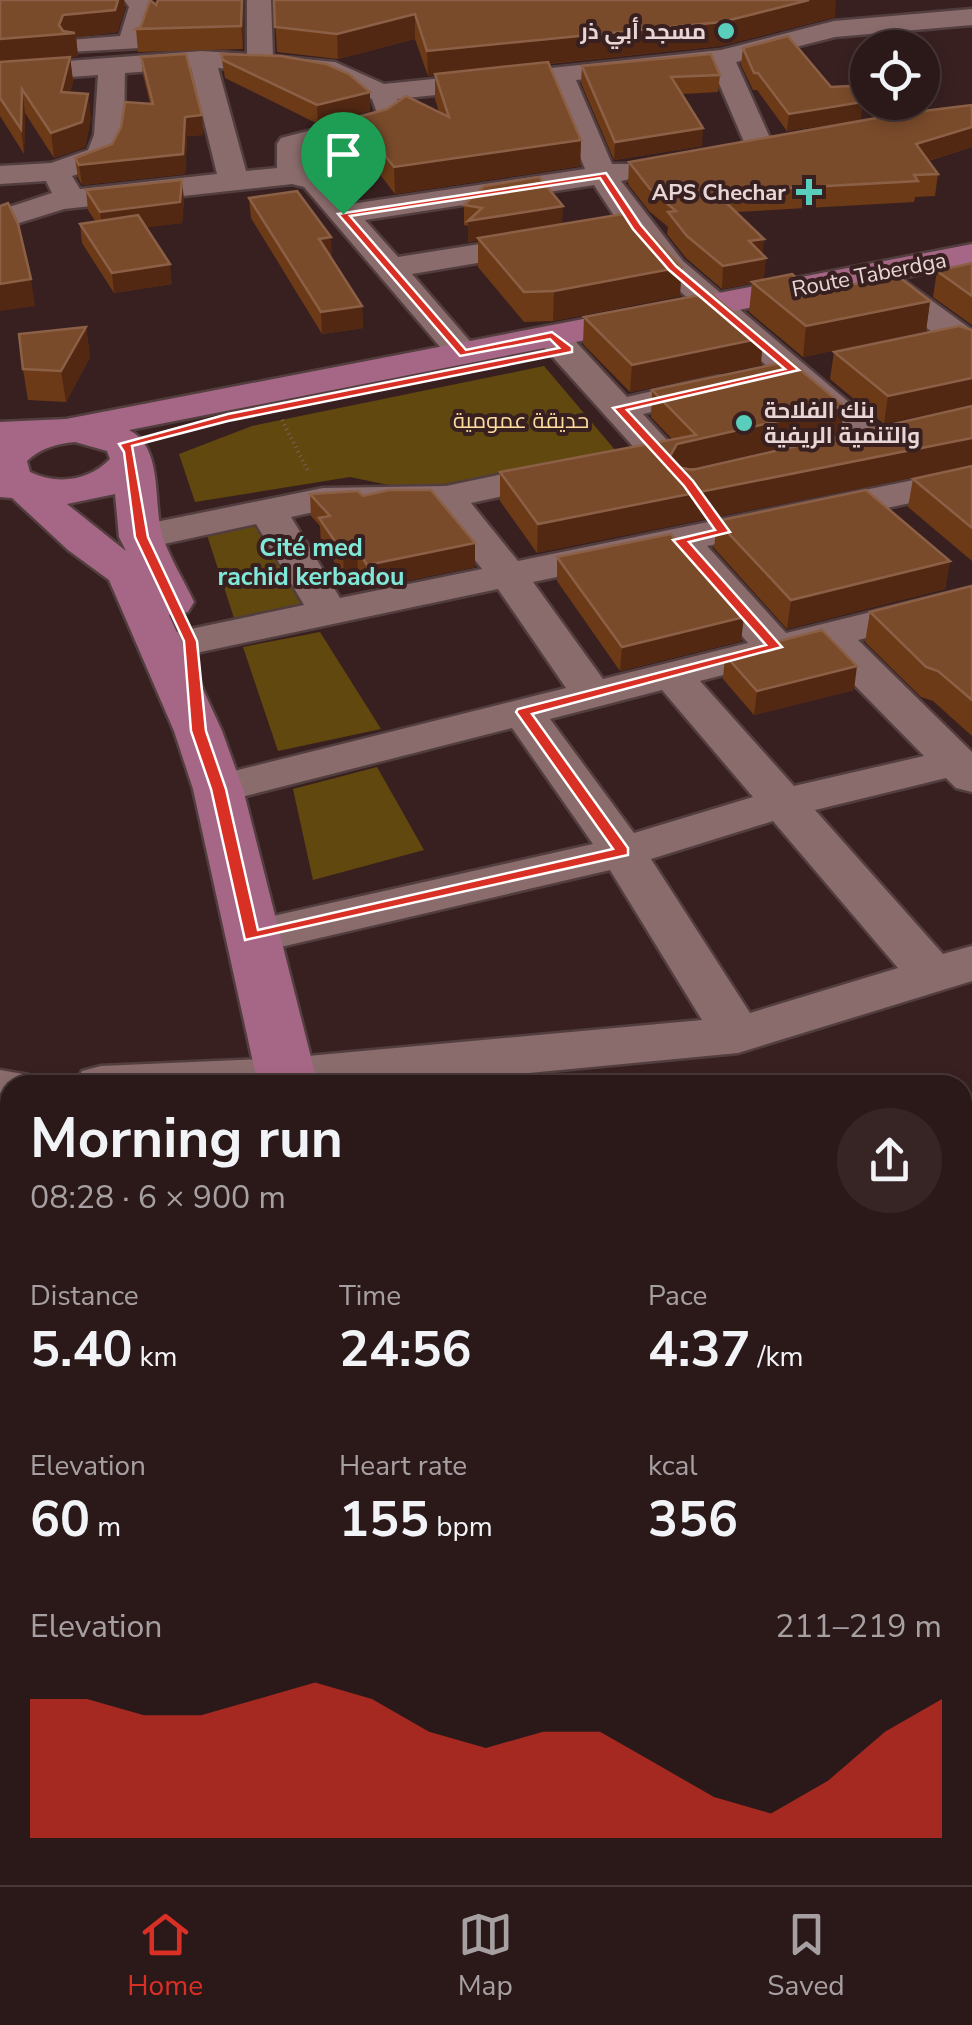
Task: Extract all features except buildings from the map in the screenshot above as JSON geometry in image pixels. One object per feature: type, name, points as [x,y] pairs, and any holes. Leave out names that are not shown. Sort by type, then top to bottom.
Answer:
[{"type":"main road","name":"Route Taberdga","points":[[128,452],[275,408],[560,342],[956,265]]},
{"type":"main road","name":"Route Taberdga","points":[[723,312],[894,288],[956,265]]},
{"type":"main road","name":"Route Taberdga","points":[[60,432],[464,354],[560,342]]},
{"type":"main road","points":[[0,434],[91,431],[128,452]]},
{"type":"main road","points":[[60,432],[24,442],[6,460],[12,485],[128,573],[198,731],[218,789],[286,1075]]},
{"type":"main road","points":[[12,485],[59,492],[79,490],[114,478],[128,452]]},
{"type":"main road","points":[[128,452],[141,537],[190,641],[198,731]]},
{"type":"street","points":[[0,74],[131,43],[141,7],[136,0]]},
{"type":"street","points":[[258,0],[260,62]]},
{"type":"street","points":[[834,29],[851,0]]},
{"type":"street","points":[[0,51],[112,66],[202,60],[326,68],[380,93],[721,58],[834,29],[972,17]]},
{"type":"street","points":[[721,58],[761,149]]},
{"type":"street","points":[[202,60],[234,181]]},
{"type":"street","points":[[0,175],[55,172],[102,155],[108,136],[112,66]]},
{"type":"street","points":[[558,74],[602,175],[637,227],[672,268],[869,439],[890,497],[912,535]]},
{"type":"street","points":[[292,175],[291,144],[375,125],[392,116],[380,93]]},
{"type":"street","points":[[726,154],[796,143]]},
{"type":"street","points":[[343,214],[655,166]]},
{"type":"street","points":[[55,172],[71,199]]},
{"type":"street","points":[[0,220],[71,199],[292,175],[314,180],[464,354]]},
{"type":"street","points":[[390,268],[637,227]]},
{"type":"street","points":[[894,288],[966,342]]},
{"type":"street","points":[[560,342],[688,484],[723,532]]},
{"type":"street","points":[[924,346],[966,342]]},
{"type":"street","points":[[619,408],[830,363]]},
{"type":"street","points":[[141,537],[323,499],[446,498],[659,452]]},
{"type":"street","points":[[688,484],[726,474]]},
{"type":"street","points":[[190,641],[972,479]]},
{"type":"street","points":[[446,498],[508,575],[592,694]]},
{"type":"street","points":[[267,510],[328,612]]},
{"type":"street","points":[[680,540],[776,647]]},
{"type":"street","points":[[218,789],[828,634],[966,583]]},
{"type":"street","points":[[828,634],[964,770]]},
{"type":"street","points":[[346,1075],[738,1035],[952,969],[784,803],[671,674]]},
{"type":"street","points":[[523,712],[623,852],[738,1035]]},
{"type":"street","points":[[251,936],[623,852],[784,803],[964,770]]},
{"type":"path","points":[[275,408],[323,499]]},
{"type":"green space","name":"حديقة عمومية","points":[[544,366],[616,451],[413,490],[350,477],[195,502],[179,454],[252,426]]},
{"type":"green space","points":[[255,524],[303,605],[235,621],[206,532]]},
{"type":"green space","points":[[320,632],[381,729],[278,751],[243,647]]},
{"type":"green space","points":[[377,767],[424,850],[313,880],[293,789]]},
{"type":"place","name":"مسجد أبي ذر","points":[[726,31]]},
{"type":"place","name":"APS Chechar","points":[[809,192]]},
{"type":"place","name":"بنك الفلاحة والتنمية الريفية","points":[[744,423]]},
{"type":"district","name":"Cité med rachid kerbadou","points":[[311,562]]},
{"type":"route","points":[[602,175],[637,227],[672,268],[793,370],[619,408],[688,484],[723,532],[680,540],[776,647],[523,712],[623,852],[251,936],[218,789],[198,731],[190,641],[141,537],[130,452],[125,444],[228,417],[568,349],[552,336],[464,354],[343,214],[602,175]]}]
